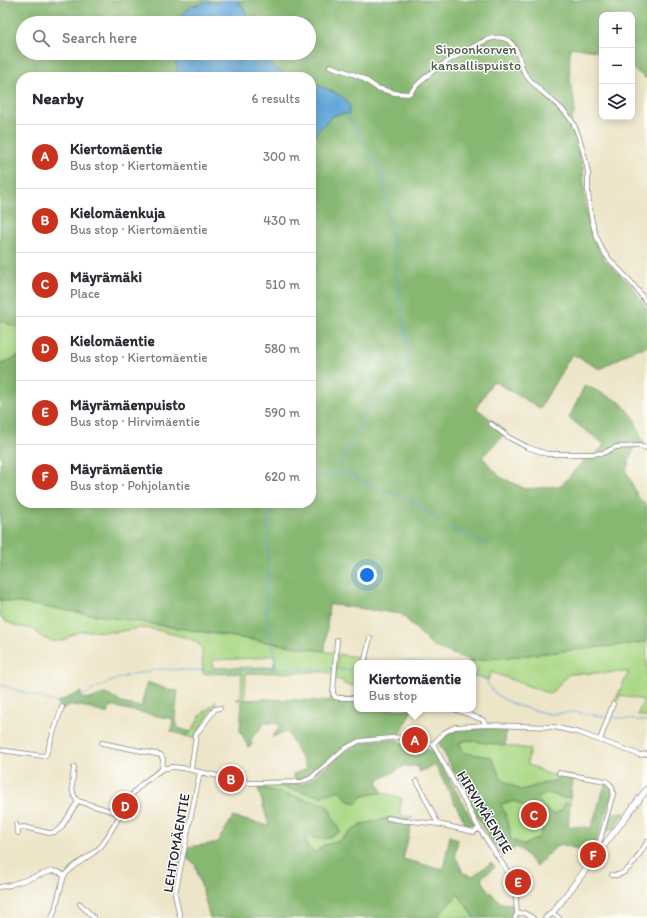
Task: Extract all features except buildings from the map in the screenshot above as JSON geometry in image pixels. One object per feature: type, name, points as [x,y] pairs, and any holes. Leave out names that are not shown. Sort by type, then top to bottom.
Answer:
[{"type":"street","points":[[330,66],[361,77],[377,88],[395,93],[408,94],[431,72],[483,41],[496,37],[508,40],[514,46],[524,72],[529,80],[568,116],[575,126],[586,162],[588,174],[591,222],[601,248],[611,263],[628,278],[647,302]]},
{"type":"street","points":[[491,424],[508,437],[527,447],[547,454],[603,453],[616,447],[639,446],[647,448]]},
{"type":"street","points":[[365,660],[370,638]]},
{"type":"street","points":[[337,640],[333,693],[335,697],[338,698],[354,698]]},
{"type":"street","points":[[600,740],[613,704]]},
{"type":"street","points":[[0,750],[43,756],[46,755],[62,707]]},
{"type":"street","points":[[191,770],[196,735],[215,709],[220,708]]},
{"type":"street","points":[[462,712],[483,720],[486,725]]},
{"type":"street","points":[[52,918],[64,876],[72,867],[97,851],[107,838],[139,787],[162,769],[176,767],[250,783],[302,782],[311,778],[344,749],[359,742],[401,737],[433,744],[445,732],[455,727],[486,725],[554,727],[580,733],[640,755],[647,754]]},
{"type":"street","points":[[102,743],[161,755],[163,759],[162,769]]},
{"type":"street","name":"HIRVIMÄENTIE","points":[[433,744],[479,828],[515,883],[516,916]]},
{"type":"street","points":[[74,767],[72,793],[74,798],[78,801],[121,814]]},
{"type":"street","name":"LEHTOMÄENTIE","points":[[180,918],[176,894],[200,772]]},
{"type":"street","points":[[559,774],[606,781],[613,787],[613,794],[599,844],[600,851]]},
{"type":"street","points":[[417,781],[438,824]]},
{"type":"street","points":[[546,918],[551,916],[647,789]]},
{"type":"street","points":[[17,828],[24,827],[49,833],[54,832],[61,828],[78,801]]},
{"type":"street","points":[[388,818],[438,824],[474,832],[479,828]]},
{"type":"street","points":[[612,875],[615,876],[627,870],[647,842]]},
{"type":"street","points":[[0,887],[52,871],[59,872],[64,876]]},
{"type":"street","points":[[80,904],[94,918]]},
{"type":"street","points":[[516,916],[524,913],[533,918]]},
{"type":"street","points":[[551,916],[559,918]]},
{"type":"green space","points":[[0,0],[220,0],[218,3],[205,3],[194,6],[186,11],[183,16],[16,16],[16,60],[176,60],[179,72],[16,72],[16,326],[0,321]]},
{"type":"green space","name":"Sipoonkorven kansallispuisto","points":[[237,0],[647,0],[647,79],[635,70],[635,12],[599,12],[599,52],[570,47],[570,79],[574,101],[574,111],[570,122],[583,169],[585,201],[589,224],[598,249],[606,261],[630,284],[647,308],[647,347],[636,349],[600,369],[572,354],[540,408],[493,381],[476,408],[507,432],[482,457],[500,477],[526,489],[561,486],[586,458],[598,453],[604,444],[569,418],[585,385],[620,402],[634,418],[644,445],[635,445],[626,471],[638,497],[647,506],[647,642],[476,661],[469,660],[434,647],[401,614],[329,604],[325,651],[0,600],[0,462],[2,460],[0,454],[0,365],[16,357],[16,508],[316,508],[316,133],[332,116],[341,114],[329,90],[316,85],[316,72],[280,72],[271,66],[266,60],[316,60],[316,16],[245,16],[244,9]]},
{"type":"green space","points":[[0,321],[16,326],[16,357],[0,365]]},
{"type":"green space","points":[[0,600],[335,653],[334,673],[246,673],[246,700],[236,700],[241,697],[242,673],[203,674],[202,649],[197,642],[188,638],[153,629],[139,628],[116,632],[81,631],[62,641],[53,641],[43,638],[33,629],[16,626],[5,621],[0,616]],"holes":[[[273,655],[275,661],[273,667],[213,668],[212,661],[257,658]]]},
{"type":"green space","points":[[647,642],[647,717],[638,715],[643,700],[620,695],[618,701],[615,700],[629,672],[569,674],[550,694],[491,672],[488,680],[476,676],[478,668],[476,668],[476,661]]},
{"type":"green space","points":[[338,654],[363,658],[363,660],[354,660],[354,686],[344,684],[344,681],[335,679]]},
{"type":"green space","points":[[147,682],[169,690],[178,691],[175,716],[178,728],[191,732],[185,736],[171,731],[173,719],[110,706],[108,714],[81,706],[70,705],[61,710],[61,706],[56,703],[81,692],[81,698],[90,699],[104,694],[118,699],[121,703],[141,707]]},
{"type":"green space","points":[[332,693],[334,698],[354,699],[354,712],[411,712],[400,735],[370,738],[349,744],[337,752],[314,773],[302,780],[295,780],[293,774],[307,769],[287,731],[272,737],[280,727],[276,723],[265,723],[251,739],[252,745],[248,747],[240,730],[242,700],[265,699],[330,701]]},
{"type":"green space","points":[[217,701],[194,738],[185,736],[191,732],[201,715]]},
{"type":"green space","points":[[506,727],[505,746],[467,740],[459,743],[465,753],[491,757],[502,780],[521,790],[557,780],[558,774],[574,777],[570,797],[564,798],[548,793],[536,798],[553,815],[562,810],[565,803],[570,804],[568,826],[591,828],[606,782],[610,785],[612,794],[592,854],[561,844],[536,866],[522,850],[516,847],[503,857],[482,826],[439,743],[445,735],[457,729]],"holes":[[[515,801],[537,815],[543,828],[539,837],[524,845],[511,840],[508,822],[501,804]]]},
{"type":"green space","points":[[378,740],[397,740],[408,747],[430,750],[434,752],[476,827],[473,829],[468,828],[435,765],[419,772],[417,766],[408,767],[406,765],[377,781],[382,792],[363,796],[356,803],[348,801],[340,790],[321,796],[268,784],[302,784],[309,781],[345,751],[362,743]]},
{"type":"green space","points":[[467,740],[530,749],[527,764],[550,775],[558,774],[557,780],[521,790],[502,780],[491,757],[464,753],[459,743]]},
{"type":"green space","points":[[268,784],[321,796],[340,790],[348,800],[382,792],[402,799],[399,814],[413,818],[388,818],[360,825],[337,842],[323,845],[316,853],[307,846],[305,836],[327,805],[258,787]]},
{"type":"green space","points":[[258,787],[327,805],[340,832],[323,840],[305,836],[307,846],[316,853],[323,845],[337,842],[360,825],[389,818],[412,822],[403,859],[443,870],[450,836],[458,840],[455,855],[463,873],[473,876],[491,863],[495,867],[481,878],[487,889],[501,903],[514,904],[514,913],[512,918],[473,918],[473,915],[458,894],[436,918],[210,918],[195,864],[186,858],[188,847],[217,843],[233,817],[269,826]]},
{"type":"green space","points":[[548,793],[564,798],[570,797],[570,804],[565,803],[562,810],[553,815],[536,798]]},
{"type":"green space","points":[[515,801],[537,815],[543,828],[539,837],[524,845],[511,840],[508,822],[500,804]]},
{"type":"green space","points":[[610,813],[625,813],[613,830],[604,831]]},
{"type":"green space","points":[[458,894],[473,915],[473,918],[436,918]]},
{"type":"water","points":[[220,0],[237,0],[244,9],[247,16],[182,16],[193,5],[196,6],[206,2],[218,3]]},
{"type":"water","points":[[175,60],[266,60],[281,72],[178,72]]},
{"type":"water","points":[[316,85],[338,94],[347,101],[349,105],[349,114],[332,116],[316,133]]},
{"type":"waterway","points":[[316,475],[334,477],[338,472],[371,400],[390,395],[409,361],[383,174],[347,114]]},
{"type":"waterway","points":[[339,473],[354,476],[359,480],[416,502],[425,511],[468,537],[486,543]]},
{"type":"waterway","points":[[274,508],[269,516],[267,548],[269,570],[267,578],[266,616],[274,648],[276,669]]},
{"type":"waterway","points":[[0,685],[66,704],[107,683],[126,676],[159,669],[221,671],[299,668],[333,669]]},
{"type":"waterway","points":[[338,669],[349,670],[354,668]]},
{"type":"waterway","points":[[476,676],[486,678],[489,686],[496,694],[518,706],[549,714],[575,712],[606,717]]},
{"type":"waterway","points":[[609,717],[647,721]]},
{"type":"place","name":"Kiertomäentie","points":[[415,740]]},
{"type":"place","name":"Kielomäenkuja","points":[[231,779]]},
{"type":"place","name":"Kielomäentie","points":[[125,806]]},
{"type":"place","name":"Mäyrämäki","points":[[534,815]]},
{"type":"place","name":"Mäyrämäentie","points":[[593,855]]},
{"type":"place","name":"Mäyrämäenpuisto","points":[[518,882]]}]
